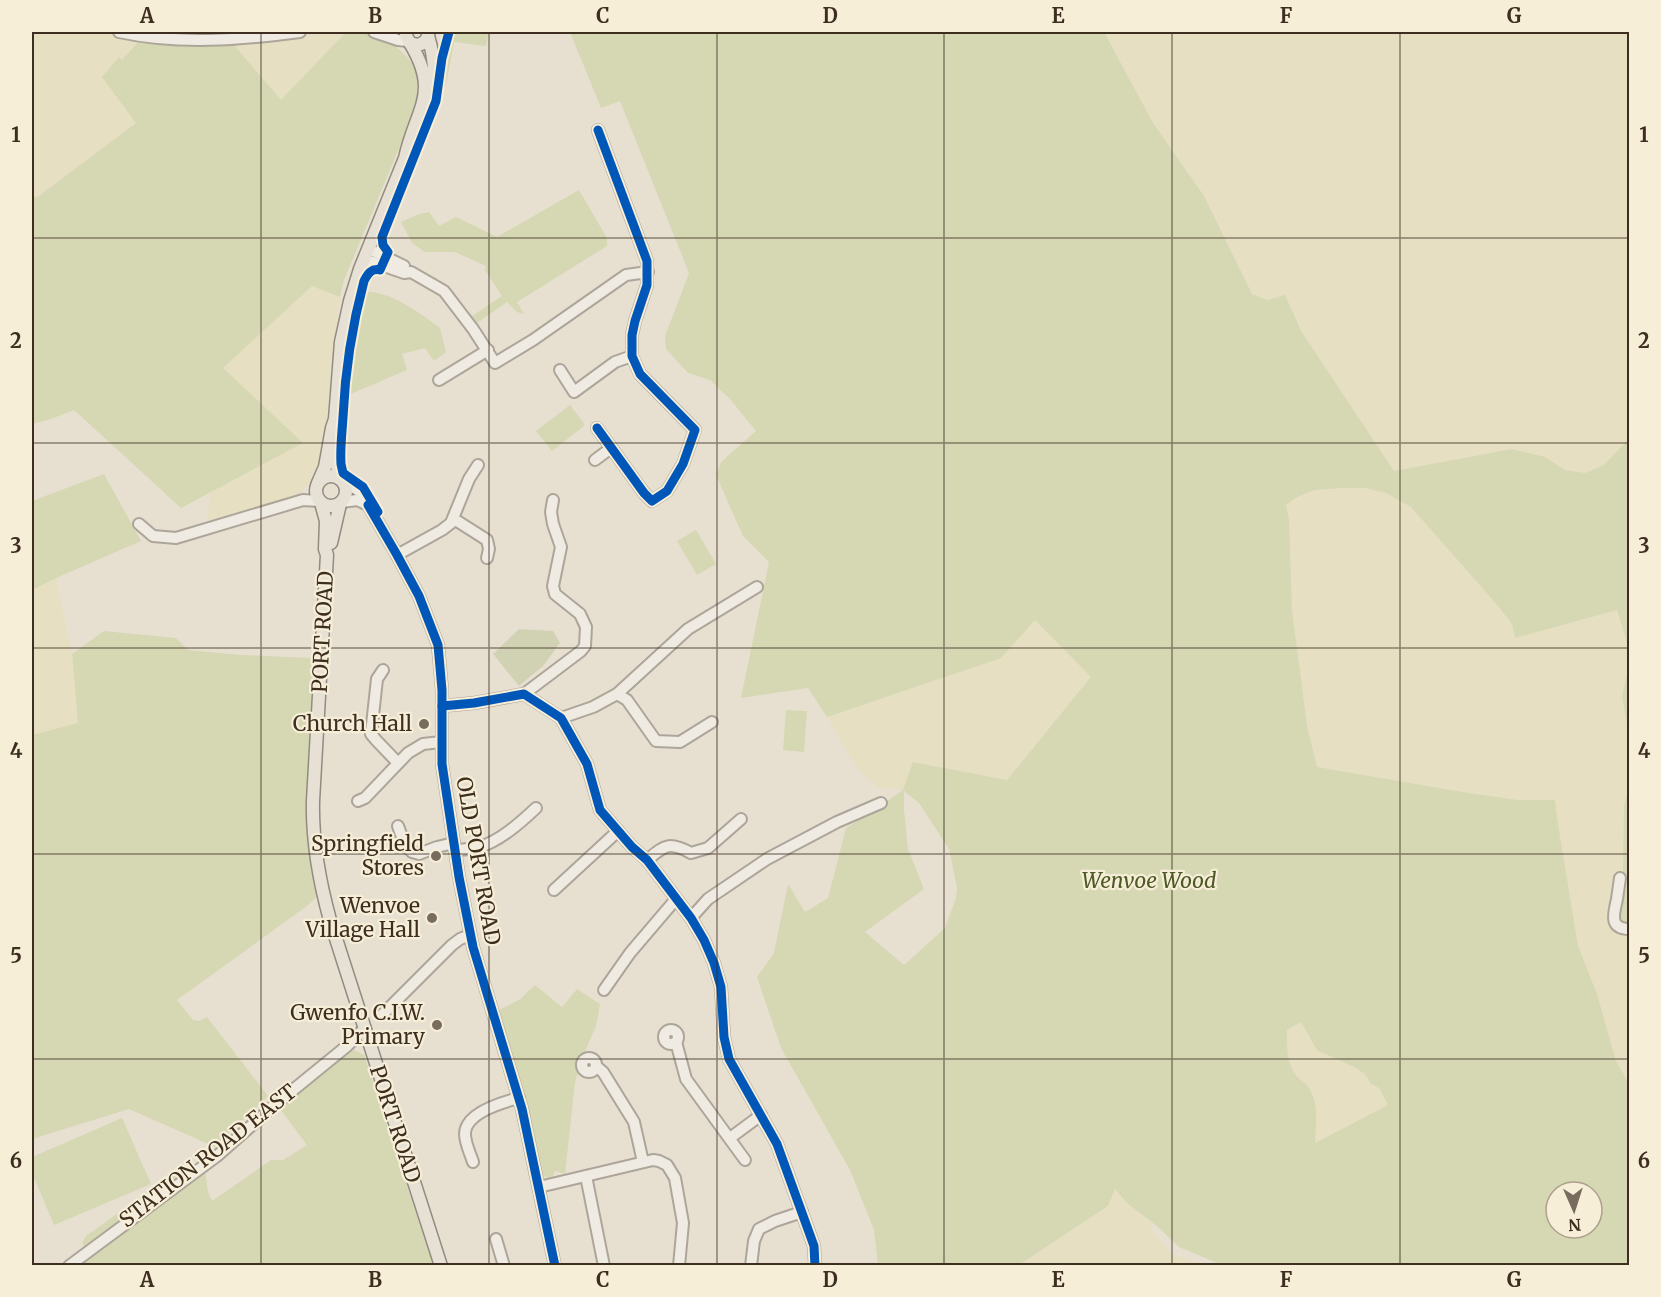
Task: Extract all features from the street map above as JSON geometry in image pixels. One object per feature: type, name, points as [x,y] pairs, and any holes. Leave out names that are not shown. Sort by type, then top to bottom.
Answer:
[{"type":"main road","points":[[408,38],[418,45],[425,42],[429,33]]},
{"type":"main road","name":"PORT ROAD","points":[[405,158],[414,146],[429,108],[433,90],[434,62],[429,33]]},
{"type":"main road","name":"PORT ROAD","points":[[408,38],[423,71],[425,91],[423,105],[350,302],[341,342],[335,419],[325,467],[317,485],[316,494],[326,521],[327,555],[313,829],[316,866],[324,898],[441,1266]]},
{"type":"main road","name":"PORT ROAD","points":[[327,555],[341,503],[347,492],[336,462],[335,419]]},
{"type":"main road","points":[[317,485],[322,479],[330,476],[342,481]]},
{"type":"main road","points":[[320,502],[331,507],[341,503]]},
{"type":"street","points":[[119,32],[179,40],[218,40],[300,32]]},
{"type":"street","points":[[374,32],[398,40],[408,38]]},
{"type":"street","points":[[597,428],[652,501],[667,491],[683,464],[695,430],[640,374],[632,356],[633,328],[647,285],[647,261],[598,130]]},
{"type":"street","points":[[366,254],[404,273],[411,273],[444,291],[488,350],[495,363],[626,275],[648,272]]},
{"type":"street","points":[[439,380],[488,350]]},
{"type":"street","points":[[560,370],[574,392],[615,362],[632,356]]},
{"type":"street","points":[[595,460],[611,448]]},
{"type":"street","points":[[397,555],[442,530],[454,519],[469,479],[478,465]]},
{"type":"street","name":"OLD PORT ROAD","points":[[342,481],[358,490],[368,502],[422,603],[434,632],[440,659],[442,764],[470,935],[519,1098],[555,1266]]},
{"type":"street","points":[[303,500],[317,485]]},
{"type":"street","points":[[139,524],[153,536],[176,538],[303,500],[320,502]]},
{"type":"street","points":[[341,503],[357,500],[368,505]]},
{"type":"street","points":[[442,706],[474,703],[524,693],[585,646],[585,627],[580,614],[555,594],[553,586],[561,547],[553,524],[551,512],[553,500]]},
{"type":"street","points":[[454,519],[487,540],[489,549],[487,558]]},
{"type":"street","points":[[561,718],[593,707],[616,694],[688,629],[757,587]]},
{"type":"street","points":[[383,670],[377,679],[372,734],[398,764]]},
{"type":"street","points":[[524,693],[561,718],[587,764],[600,810],[646,860],[691,918],[704,940],[721,987],[724,1037],[729,1059],[777,1144],[814,1246],[815,1266]]},
{"type":"street","points":[[616,694],[627,700],[656,741],[680,742],[712,722]]},
{"type":"street","points":[[358,801],[365,798],[408,753],[423,744],[441,742]]},
{"type":"street","points":[[691,918],[708,899],[767,860],[831,825],[881,803]]},
{"type":"street","points":[[398,826],[405,845],[412,852],[419,854],[437,847],[479,847],[523,821],[536,808]]},
{"type":"street","points":[[646,860],[661,849],[676,845],[691,853],[708,848],[741,819]]},
{"type":"street","points":[[554,890],[618,831]]},
{"type":"street","points":[[1620,878],[1613,915],[1617,926],[1629,929]]},
{"type":"street","points":[[604,990],[630,953],[676,899]]},
{"type":"street","points":[[382,1015],[452,945],[459,939],[470,935]]},
{"type":"street","name":"STATION ROAD EAST","points":[[69,1266],[216,1156],[347,1046],[365,1028]]},
{"type":"street","points":[[676,1042],[686,1079],[745,1160]]},
{"type":"street","points":[[347,1046],[360,1045],[371,1048]]},
{"type":"street","points":[[596,1066],[603,1072],[634,1122],[644,1162]]},
{"type":"street","points":[[473,1162],[465,1133],[466,1126],[480,1113],[519,1098]]},
{"type":"street","points":[[730,1138],[761,1115]]},
{"type":"street","points":[[539,1187],[653,1160],[664,1162],[674,1174],[682,1220],[679,1266]]},
{"type":"street","points":[[586,1176],[604,1266]]},
{"type":"street","points":[[752,1266],[754,1241],[759,1229],[802,1212]]},
{"type":"street","points":[[496,1239],[504,1266]]},
{"type":"shaded area","points":[[39,32],[109,32],[140,40],[122,60],[119,58],[136,123],[35,198],[32,194],[32,38]]},
{"type":"shaded area","points":[[346,32],[281,100],[234,45],[309,35]]},
{"type":"shaded area","points":[[1104,32],[1629,32],[1629,439],[1604,465],[1585,473],[1565,470],[1545,457],[1512,449],[1394,471],[1301,331],[1285,295],[1267,300],[1252,294],[1204,196],[1153,123]]},
{"type":"shaded area","points":[[312,286],[340,297],[326,431],[320,459],[309,483],[295,498],[207,526],[210,493],[303,443],[222,368]]},
{"type":"shaded area","points":[[1365,488],[1386,493],[1411,507],[1499,607],[1512,624],[1515,637],[1617,610],[1628,646],[1627,674],[1622,696],[1629,736],[1630,784],[1627,785],[1629,787],[1624,806],[1623,874],[1629,931],[1629,1084],[1616,1061],[1597,994],[1578,946],[1555,800],[1518,800],[1317,767],[1307,726],[1292,610],[1289,520],[1286,505],[1297,497],[1314,490]]},
{"type":"shaded area","points":[[56,578],[72,654],[78,723],[32,735],[32,590]]},
{"type":"shaded area","points":[[1035,620],[1091,677],[1007,780],[914,762],[903,790],[878,787],[857,768],[827,717],[1000,658]]},
{"type":"shaded area","points":[[1301,1022],[1317,1050],[1365,1074],[1371,1084],[1379,1087],[1388,1105],[1314,1143],[1315,1105],[1291,1067],[1287,1052],[1287,1030]]},
{"type":"shaded area","points":[[1115,1188],[1128,1204],[1153,1223],[1149,1226],[1172,1254],[1203,1265],[1019,1266],[1108,1206]]},
{"type":"green space","points":[[363,31],[372,34],[402,52],[413,65],[417,76],[415,110],[344,280],[340,297],[312,286],[223,368],[303,443],[181,508],[74,410],[32,424],[32,194],[36,198],[136,123],[102,77],[119,57],[122,60],[140,40],[185,47],[234,45],[281,100],[346,32]]},
{"type":"green space","points":[[451,32],[489,32],[486,46],[454,42],[445,85],[436,107],[442,67]]},
{"type":"green space","name":"Wenvoe Wood","points":[[570,32],[1104,32],[1153,123],[1204,196],[1252,294],[1267,300],[1285,295],[1301,331],[1394,471],[1512,449],[1545,457],[1565,470],[1585,473],[1604,465],[1629,439],[1629,736],[1622,696],[1627,674],[1628,646],[1617,610],[1515,638],[1512,624],[1499,607],[1411,507],[1386,493],[1365,488],[1314,490],[1297,497],[1286,505],[1289,520],[1292,610],[1307,726],[1317,767],[1518,800],[1555,800],[1578,946],[1597,994],[1616,1061],[1629,1084],[1629,1265],[1222,1265],[1179,1247],[1157,1226],[1128,1204],[1115,1189],[1108,1206],[1019,1265],[878,1265],[874,1230],[850,1170],[781,1048],[757,977],[774,953],[788,884],[805,912],[828,898],[846,828],[903,790],[913,762],[1007,780],[1091,677],[1035,620],[1001,658],[827,717],[808,688],[741,698],[769,562],[743,536],[716,475],[721,462],[756,431],[730,399],[710,380],[688,373],[666,349],[665,336],[689,273],[620,101],[601,108]],"holes":[[[904,791],[919,803],[949,849],[957,888],[956,898],[945,928],[904,965],[865,932],[924,889],[908,849]],[[1301,1022],[1317,1050],[1365,1074],[1371,1084],[1379,1088],[1388,1105],[1315,1143],[1316,1115],[1312,1094],[1297,1077],[1290,1065],[1288,1053],[1287,1030]]]},
{"type":"green space","points":[[579,190],[607,238],[607,246],[517,302],[524,314],[517,312],[507,302],[477,323],[472,316],[502,296],[485,270],[486,266],[455,252],[425,252],[412,243],[401,222],[429,212],[439,226],[456,217],[497,237]]},
{"type":"green space","points":[[367,292],[396,299],[440,328],[446,352],[434,361],[425,348],[402,354],[407,370],[346,396],[352,349]]},
{"type":"green space","points":[[570,405],[585,425],[552,451],[536,431]]},
{"type":"green space","points":[[104,474],[141,541],[32,590],[32,501]]},
{"type":"green space","points":[[696,530],[716,564],[697,575],[677,541]]},
{"type":"green space","points":[[519,629],[553,631],[560,643],[543,666],[519,686],[493,654]]},
{"type":"green space","points":[[104,631],[176,638],[188,650],[324,660],[316,791],[327,887],[307,906],[177,1000],[193,1020],[199,1021],[207,1017],[268,1096],[215,1147],[129,1109],[32,1139],[32,735],[78,723],[72,654]]},
{"type":"green space","points":[[786,710],[807,711],[804,752],[783,750]]},
{"type":"green space","points":[[1628,791],[1629,928],[1627,928],[1615,916],[1623,874],[1624,806]]},
{"type":"green space","points":[[535,985],[562,1007],[577,989],[600,1004],[596,1026],[575,1082],[565,1174],[555,1171],[549,1178],[541,1175],[497,1011],[519,1000]]},
{"type":"green space","points":[[354,1050],[364,1055],[433,1265],[78,1266],[92,1254],[82,1243],[86,1236],[179,1170],[181,1191],[187,1181],[205,1169],[208,1192],[212,1201],[271,1160],[283,1160],[307,1145],[280,1109],[331,1065]]},
{"type":"green space","points":[[122,1118],[151,1184],[54,1225],[32,1173],[32,1157]]},
{"type":"cycle path","points":[[378,512],[363,487],[343,473],[341,464],[345,383],[350,349],[364,281],[370,272],[380,270],[388,252],[383,245],[382,237],[436,101],[442,58],[449,32]]},
{"type":"cycle path","points":[[597,428],[652,501],[667,491],[683,464],[695,430],[640,374],[632,356],[632,335],[647,285],[647,261],[598,130]]},
{"type":"cycle path","points":[[368,505],[419,596],[438,645],[442,690],[442,764],[459,877],[473,947],[522,1109],[555,1266]]},
{"type":"cycle path","points":[[442,706],[524,694],[561,718],[587,764],[600,810],[632,847],[647,860],[691,918],[704,940],[721,987],[724,1037],[729,1059],[777,1144],[814,1246],[815,1266]]},
{"type":"place","name":"Church Hall","points":[[424,724]]},
{"type":"place","name":"Springfield Stores","points":[[436,856]]},
{"type":"place","name":"Wenvoe Village Hall","points":[[432,918]]},
{"type":"place","name":"Gwenfo C.I.W. Primary","points":[[437,1025]]}]
